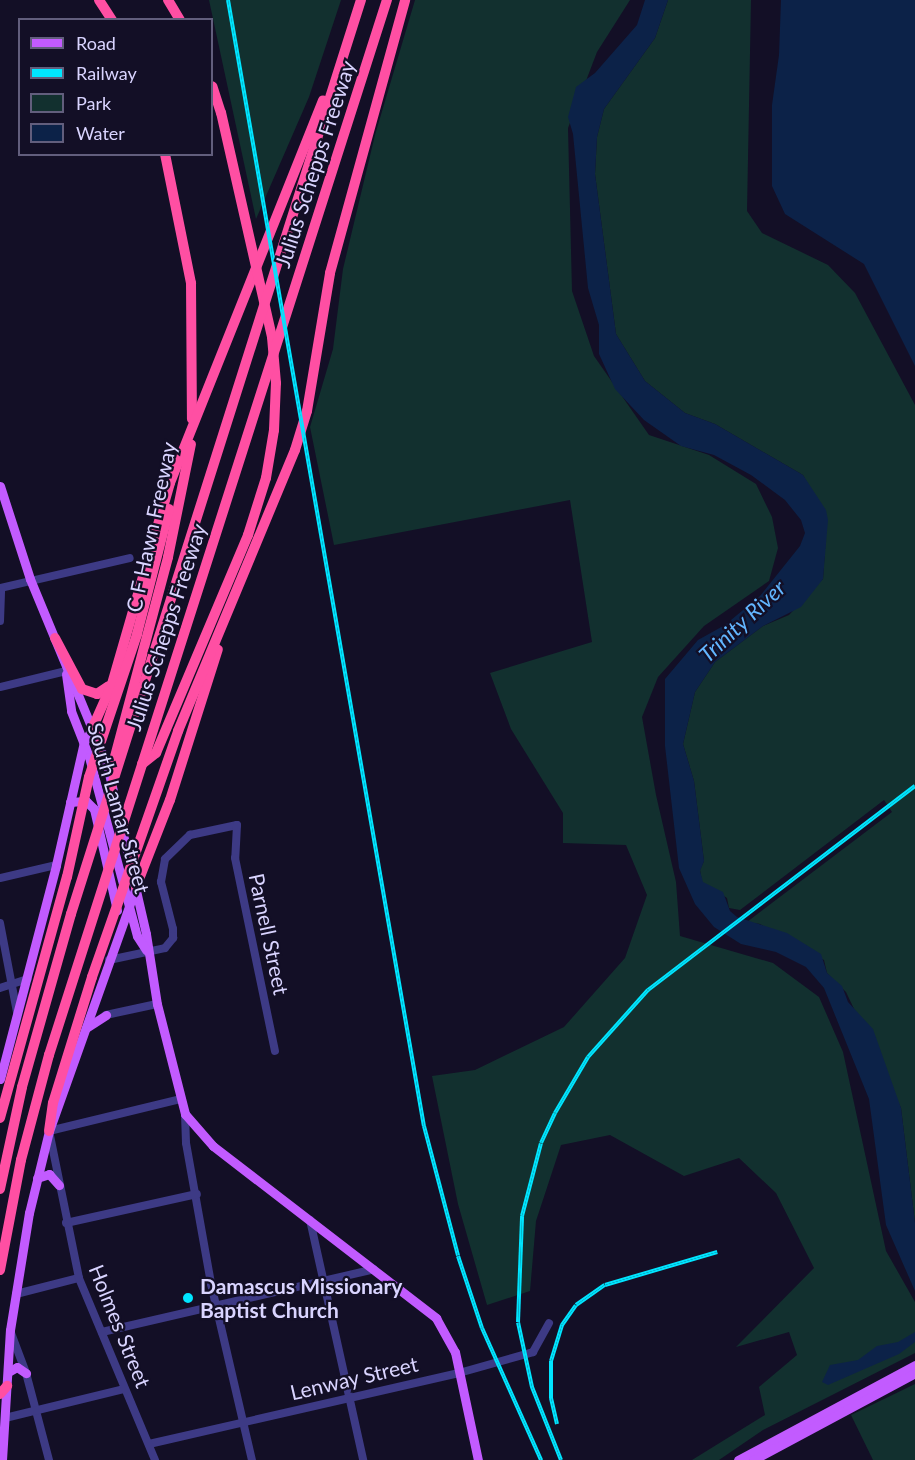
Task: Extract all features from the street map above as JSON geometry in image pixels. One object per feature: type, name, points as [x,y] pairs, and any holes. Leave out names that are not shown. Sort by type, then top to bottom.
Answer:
[{"type":"highway","points":[[99,0],[111,18]]},
{"type":"highway","points":[[168,0],[179,18]]},
{"type":"highway","name":"Julius Schepps Freeway","points":[[0,1189],[34,1043],[84,871],[361,0]]},
{"type":"highway","name":"Julius Schepps Freeway","points":[[0,1270],[29,1128],[142,764],[387,0]]},
{"type":"highway","points":[[50,1131],[53,1104],[92,977],[178,731],[295,450],[307,411],[330,273],[405,0]]},
{"type":"highway","points":[[92,729],[112,684],[146,563],[186,447],[352,28]]},
{"type":"highway","points":[[142,764],[156,753],[248,535],[266,478],[274,430],[273,346],[224,124],[213,89]]},
{"type":"highway","name":"C F Hawn Freeway","points":[[108,797],[117,738],[150,623],[188,465],[194,380],[188,255],[165,156]]},
{"type":"highway","points":[[0,1118],[73,847],[89,777],[137,634],[186,447]]},
{"type":"highway","points":[[136,887],[179,772],[238,583]]},
{"type":"highway","points":[[55,638],[82,689],[97,694],[112,684]]},
{"type":"main road","name":"South Lamar Street","points":[[0,487],[30,579],[55,638],[66,672],[107,765],[136,887],[147,952]]},
{"type":"main road","name":"South Lamar Street","points":[[66,672],[69,704],[89,757],[129,908],[147,952]]},
{"type":"main road","name":"Julius Schepps Freeway","points":[[0,1078],[28,979],[84,742],[92,729]]},
{"type":"main road","points":[[79,763],[89,757],[107,765]]},
{"type":"main road","points":[[70,802],[86,801],[94,809],[122,924]]},
{"type":"main road","points":[[2,1460],[5,1418],[3,1390],[8,1372],[10,1330],[37,1178],[50,1131],[136,887]]},
{"type":"main road","points":[[147,952],[157,1004],[185,1114],[213,1146],[436,1318],[454,1352],[478,1460]]},
{"type":"main road","points":[[93,1010],[106,1015]]},
{"type":"main road","points":[[86,1028],[106,1015]]},
{"type":"main road","points":[[37,1178],[49,1174],[59,1185]]},
{"type":"main road","points":[[738,1460],[915,1365]]},
{"type":"main road","points":[[8,1372],[17,1367],[26,1373]]},
{"type":"main road","points":[[753,1460],[915,1373]]},
{"type":"street","points":[[0,621],[0,588],[30,579],[130,558]]},
{"type":"street","points":[[0,687],[66,672]]},
{"type":"street","name":"Parnell Street","points":[[147,952],[165,948],[173,938],[161,882],[161,869],[171,850],[190,835],[237,825],[235,858],[274,1050]]},
{"type":"street","points":[[0,878],[56,864]]},
{"type":"street","points":[[0,923],[17,1013]]},
{"type":"street","points":[[110,960],[147,952]]},
{"type":"street","points":[[0,988],[28,979]]},
{"type":"street","points":[[106,1015],[157,1004]]},
{"type":"street","points":[[50,1131],[180,1099]]},
{"type":"street","points":[[185,1114],[186,1143],[216,1305],[252,1460]]},
{"type":"street","name":"Holmes Street","points":[[50,1131],[78,1278],[155,1460]]},
{"type":"street","points":[[66,1223],[197,1194]]},
{"type":"street","points":[[310,1220],[363,1460]]},
{"type":"street","points":[[102,1332],[374,1269]]},
{"type":"street","points":[[16,1294],[78,1278]]},
{"type":"street","name":"Lenway Street","points":[[149,1444],[459,1373],[532,1352],[549,1323]]},
{"type":"street","points":[[10,1330],[38,1412],[49,1460]]},
{"type":"street","points":[[5,1418],[38,1412],[124,1389]]},
{"type":"green space","points":[[209,0],[341,0],[309,97],[256,219],[213,18]]},
{"type":"green space","points":[[415,0],[630,0],[597,52],[568,128],[572,291],[594,356],[649,435],[709,455],[756,484],[772,517],[778,548],[769,581],[704,626],[658,677],[642,717],[656,795],[676,882],[680,936],[773,963],[819,997],[843,1052],[886,1251],[915,1302],[915,1353],[763,1430],[719,1460],[692,1460],[765,1415],[759,1387],[797,1355],[789,1332],[736,1347],[814,1268],[776,1193],[739,1158],[684,1176],[610,1135],[561,1145],[536,1221],[530,1291],[487,1305],[458,1204],[432,1076],[475,1070],[564,1027],[625,958],[647,895],[626,845],[563,843],[563,813],[511,729],[490,673],[592,642],[570,500],[334,545],[310,427],[333,349],[343,269],[375,135]]},
{"type":"green space","points":[[668,0],[751,0],[747,211],[762,233],[828,265],[855,293],[915,405],[915,1223],[901,1108],[846,992],[827,973],[824,960],[760,924],[747,922],[892,812],[884,800],[740,910],[729,908],[727,898],[702,882],[700,870],[704,861],[694,781],[683,744],[695,692],[715,662],[763,626],[789,615],[823,579],[827,520],[803,475],[715,424],[685,413],[645,381],[616,334],[595,174],[597,137],[604,109],[655,38]]},
{"type":"green space","points":[[915,1384],[915,1460],[873,1460],[851,1415]]},
{"type":"water","name":"Trinity River","points":[[645,0],[668,0],[655,38],[604,109],[597,137],[595,174],[616,334],[645,381],[685,413],[715,424],[803,475],[826,510],[828,520],[823,579],[801,607],[763,626],[715,662],[695,692],[683,744],[694,781],[704,861],[700,871],[703,882],[723,892],[730,911],[737,917],[787,933],[821,954],[827,973],[842,986],[848,1002],[873,1029],[901,1108],[915,1223],[915,1291],[886,1225],[869,1099],[824,988],[806,967],[776,952],[741,944],[714,927],[695,904],[679,868],[665,746],[665,679],[698,640],[725,625],[760,596],[800,546],[805,533],[801,520],[785,500],[751,475],[714,455],[681,446],[644,420],[615,389],[599,354],[599,325],[588,288],[573,134],[568,117],[576,87],[595,73],[637,25]]},
{"type":"water","points":[[781,0],[915,0],[915,366],[864,264],[785,214],[772,186],[772,105],[779,55]]},
{"type":"water","points":[[915,1332],[915,1342],[899,1354],[828,1385],[822,1382],[830,1365],[858,1360],[877,1346],[898,1342]]},
{"type":"railway","points":[[228,0],[424,1126],[458,1256],[482,1328],[541,1460]]},
{"type":"railway","points":[[561,1460],[532,1387],[518,1322],[522,1216],[541,1143],[555,1113],[588,1057],[648,990],[915,786]]},
{"type":"railway","points":[[557,1424],[551,1398],[551,1361],[562,1325],[576,1305],[605,1285],[717,1252]]},
{"type":"place","name":"Damascus Missionary Baptist Church","points":[[188,1298]]}]
